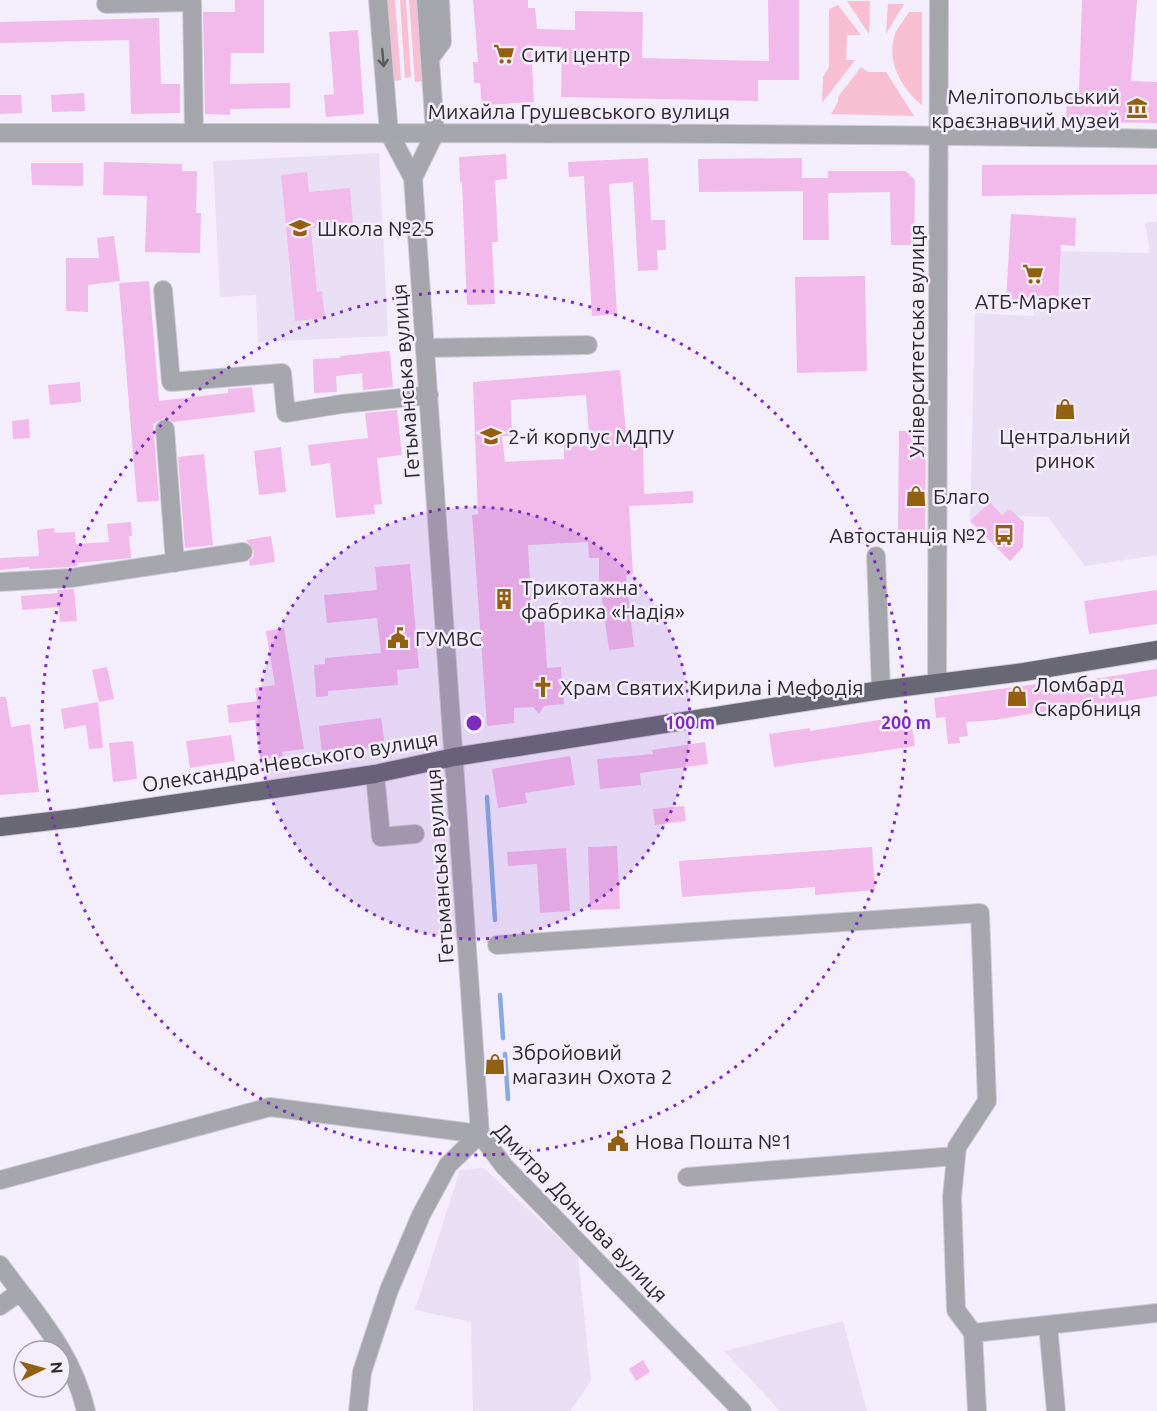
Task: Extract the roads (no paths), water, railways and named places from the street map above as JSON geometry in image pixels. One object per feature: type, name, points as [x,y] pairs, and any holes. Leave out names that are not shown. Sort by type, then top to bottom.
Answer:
[{"type":"main road","name":"Олександра Невського вулиця","points":[[0,827],[375,774],[454,757],[881,690],[1024,672],[1157,650]]},
{"type":"street","name":"Гетьманська вулиця","points":[[378,0],[389,133],[413,178],[480,1134]]},
{"type":"street","points":[[413,178],[435,133],[426,0]]},
{"type":"street","points":[[429,58],[442,42],[440,0]]},
{"type":"street","name":"Університетська вулиця","points":[[937,683],[939,0]]},
{"type":"street","points":[[106,4],[192,1],[194,133]]},
{"type":"street","name":"Михайла Грушевського вулиця","points":[[0,134],[940,135],[1157,139]]},
{"type":"street","points":[[163,290],[171,382],[282,374],[286,413],[342,404],[429,395]]},
{"type":"street","points":[[426,348],[588,345]]},
{"type":"street","points":[[165,429],[175,563]]},
{"type":"street","points":[[0,582],[71,578],[243,552]]},
{"type":"street","points":[[876,556],[881,690]]},
{"type":"street","points":[[375,774],[381,837],[416,834]]},
{"type":"street","points":[[496,945],[980,913],[987,1101],[957,1147],[952,1197],[956,1310],[973,1333],[976,1411]]},
{"type":"street","name":"Дмитра Донцова вулиця","points":[[0,1180],[270,1107],[480,1134],[504,1166],[742,1411]]},
{"type":"street","points":[[358,1411],[362,1372],[389,1290],[421,1215],[448,1165],[480,1134]]},
{"type":"street","points":[[687,1177],[956,1156]]},
{"type":"street","points":[[0,1265],[57,1340],[75,1373],[86,1411]]},
{"type":"street","points":[[0,1306],[20,1292]]},
{"type":"street","points":[[973,1333],[1157,1313]]},
{"type":"street","points":[[1048,1324],[1056,1411]]},
{"type":"waterway","points":[[487,797],[495,920]]},
{"type":"waterway","points":[[500,995],[503,1038]]},
{"type":"waterway","points":[[505,1054],[508,1099]]},
{"type":"place","name":"Сити центр","points":[[504,54]]},
{"type":"place","name":"Мелітопольський краєзнавчий музей","points":[[1137,108]]},
{"type":"place","name":"Школа №25","points":[[300,228]]},
{"type":"place","name":"АТБ-Маркет","points":[[1033,274]]},
{"type":"place","name":"Центральний ринок","points":[[1065,409]]},
{"type":"place","name":"2-й корпус МДПУ","points":[[491,436]]},
{"type":"place","name":"Благо","points":[[916,496]]},
{"type":"place","name":"Автостанція №2","points":[[1004,535]]},
{"type":"place","name":"Трикотажна фабрика «Надія»","points":[[504,599]]},
{"type":"place","name":"ГУМВС","points":[[398,638]]},
{"type":"place","name":"Храм Святих Кирила і Мефодія","points":[[543,687]]},
{"type":"place","name":"Ломбард Скарбниця","points":[[1017,696]]},
{"type":"place","name":"Збройовий магазин Охота 2","points":[[495,1064]]},
{"type":"place","name":"Нова Пошта №1","points":[[618,1141]]}]
